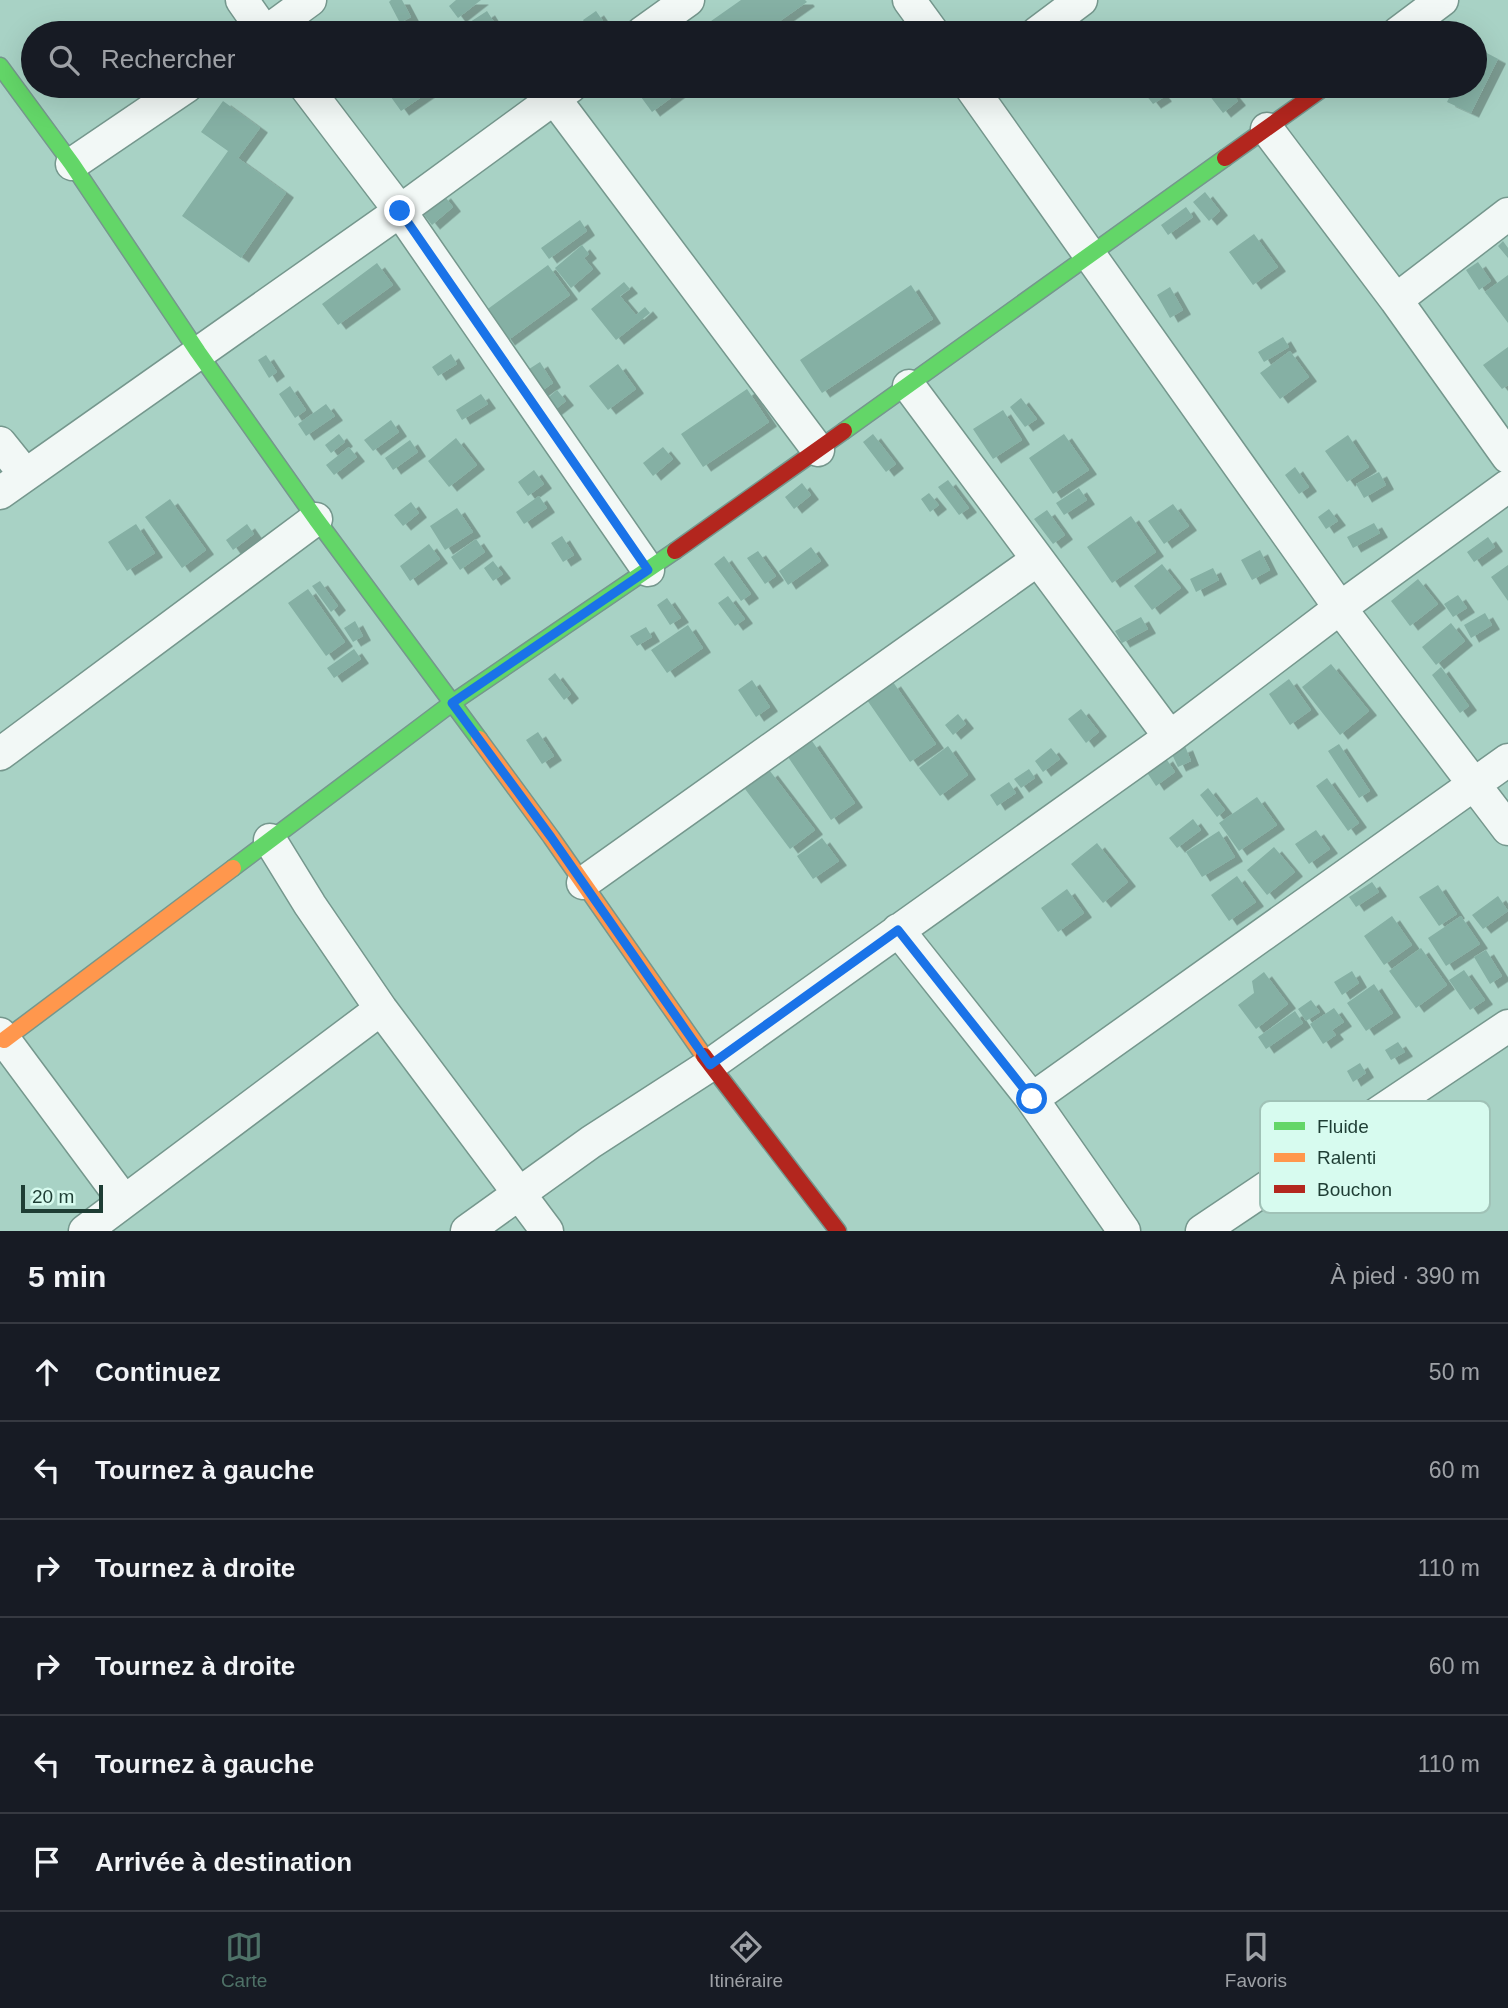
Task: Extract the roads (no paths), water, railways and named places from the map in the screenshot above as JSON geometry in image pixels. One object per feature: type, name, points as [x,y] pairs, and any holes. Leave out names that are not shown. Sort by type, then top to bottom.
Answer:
[{"type":"street","points":[[242,0],[257,21]]},
{"type":"street","points":[[281,21],[310,0]]},
{"type":"street","points":[[659,21],[688,0]]},
{"type":"street","points":[[909,0],[924,21]]},
{"type":"street","points":[[1053,21],[1081,0]]},
{"type":"street","points":[[1414,21],[1442,0]]},
{"type":"street","points":[[0,66],[21,95]]},
{"type":"street","points":[[24,98],[72,164],[198,352],[316,519],[583,883],[710,1065],[838,1231]]},
{"type":"street","points":[[72,164],[169,98]]},
{"type":"street","points":[[314,98],[400,211],[648,570]]},
{"type":"street","points":[[0,493],[400,211],[554,98]]},
{"type":"street","points":[[566,98],[818,450]]},
{"type":"street","points":[[978,98],[1340,608],[1508,829]]},
{"type":"street","points":[[124,1202],[2,1037],[452,703],[648,570],[909,386],[1310,98]]},
{"type":"street","points":[[1267,129],[1396,300],[1508,457]]},
{"type":"street","points":[[1396,300],[1508,214]]},
{"type":"street","points":[[909,386],[1170,737]]},
{"type":"street","points":[[0,443],[25,474]]},
{"type":"street","points":[[467,1231],[591,1142],[710,1065],[1170,737],[1340,608],[1508,486]]},
{"type":"street","points":[[0,754],[316,519]]},
{"type":"street","points":[[583,883],[1037,560]]},
{"type":"street","points":[[1032,1099],[1508,760]]},
{"type":"street","points":[[270,840],[310,905],[381,1009],[547,1231]]},
{"type":"street","points":[[898,930],[1032,1099],[1124,1231]]},
{"type":"street","points":[[85,1231],[381,1009]]},
{"type":"street","points":[[1396,1101],[1508,1026]]},
{"type":"street","points":[[1202,1231],[1260,1192]]}]
